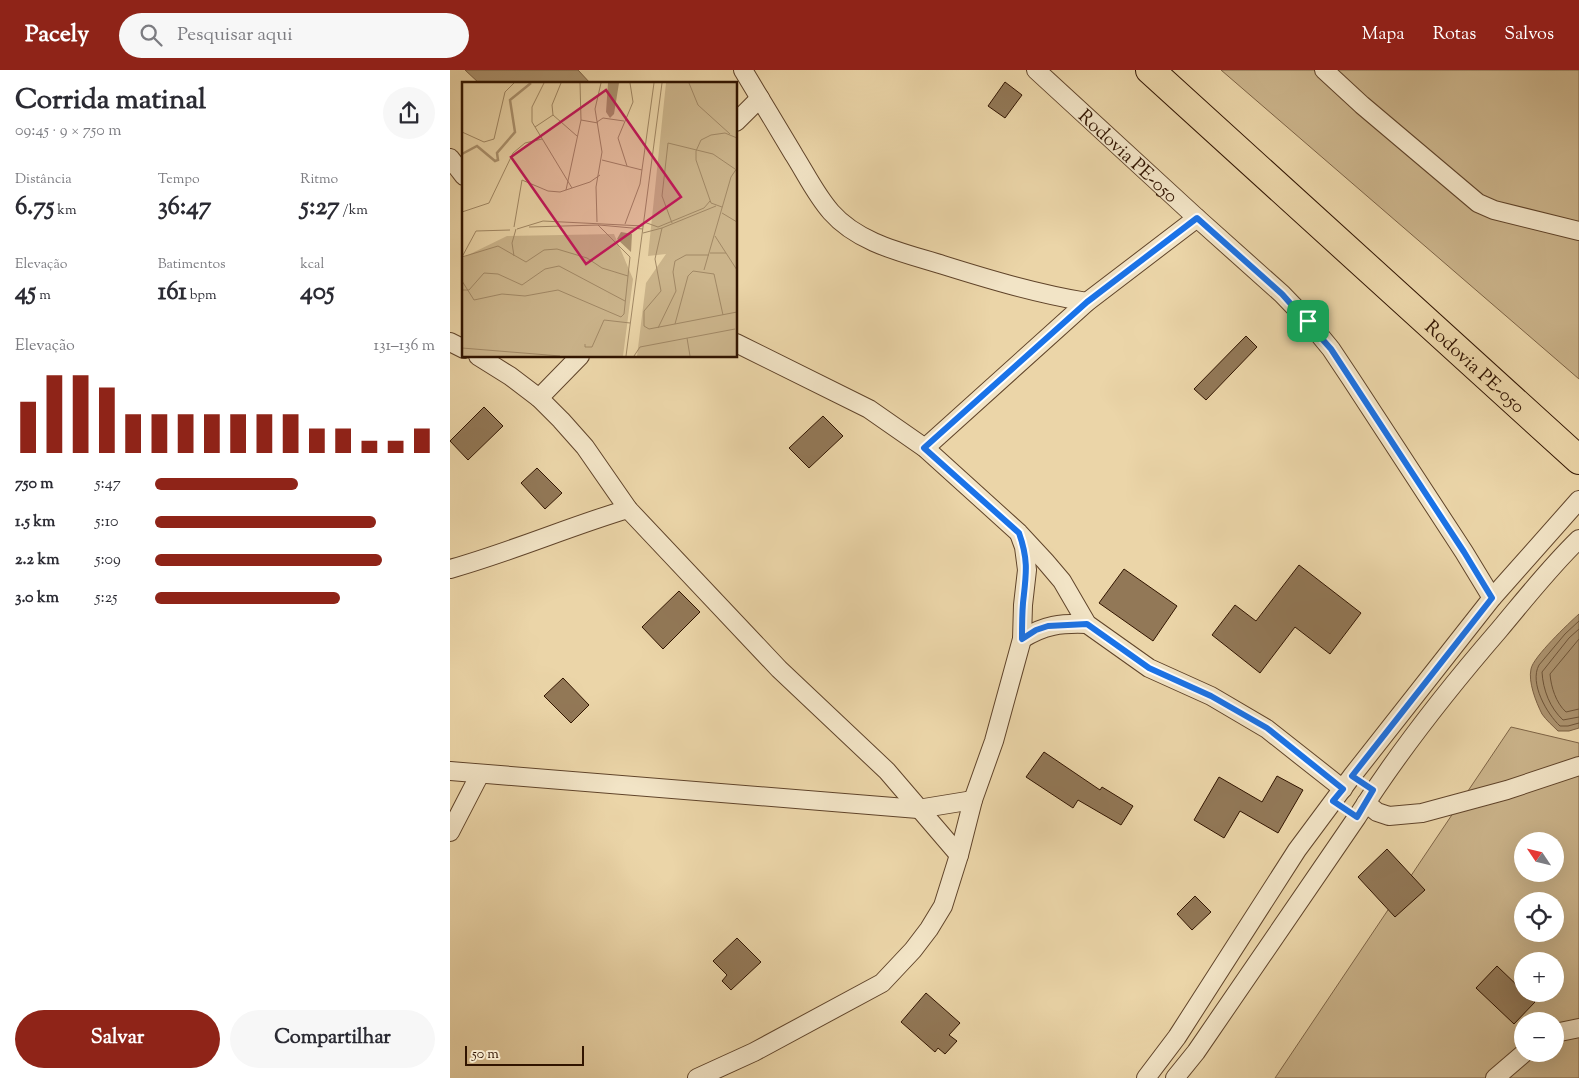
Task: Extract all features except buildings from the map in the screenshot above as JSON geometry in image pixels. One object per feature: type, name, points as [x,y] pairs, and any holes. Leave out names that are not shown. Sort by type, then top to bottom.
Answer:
[{"type":"main road","name":"Rodovia PE-050","points":[[1150,70],[1578,458]]},
{"type":"street","points":[[743,70],[817,194],[832,213],[862,236],[884,246],[984,278],[1087,302]]},
{"type":"street","name":"Rodovia PE-050","points":[[1036,70],[1282,294],[1331,349],[1492,598]]},
{"type":"street","points":[[1324,70],[1478,203],[1494,210],[1579,231]]},
{"type":"street","points":[[738,120],[760,98]]},
{"type":"street","points":[[450,158],[462,173]]},
{"type":"street","points":[[924,448],[1087,302],[1197,218]]},
{"type":"street","points":[[450,342],[462,348]]},
{"type":"street","points":[[738,344],[870,409],[924,448],[1019,533],[1046,561],[1062,581],[1087,624],[1149,668],[1211,696],[1267,728],[1343,789],[1377,812],[1389,816],[1422,813],[1508,790],[1579,766]]},
{"type":"street","points":[[481,358],[510,376],[538,398],[585,448],[628,509],[779,669],[886,771],[959,855]]},
{"type":"street","points":[[538,398],[578,358]]},
{"type":"street","points":[[1146,1078],[1177,1037],[1297,850],[1492,598],[1579,500]]},
{"type":"street","points":[[450,569],[628,509]]},
{"type":"street","points":[[1175,1078],[1196,1052],[1365,803],[1441,699],[1527,596],[1576,542],[1554,528]]},
{"type":"street","points":[[697,1078],[754,1052],[882,983],[898,968],[929,929],[943,906],[959,855],[973,800],[994,741],[1022,639],[1027,570],[1024,547],[1019,533]]},
{"type":"street","points":[[1509,578],[1527,596]]},
{"type":"street","points":[[1022,639],[1036,630],[1048,626],[1087,624]]},
{"type":"street","points":[[450,771],[918,809],[973,800]]},
{"type":"street","points":[[450,832],[480,774]]},
{"type":"street","points":[[1343,789],[1365,803]]},
{"type":"street","points":[[1564,1031],[1579,1028]]},
{"type":"street","points":[[1495,1078],[1514,1062]]},
{"type":"shaded area","points":[[1221,70],[1579,70],[1579,379]]},
{"type":"shaded area","points":[[1511,727],[1579,743],[1579,1078],[1275,1078]]},
{"type":"water","points":[[465,70],[578,70],[589,82],[478,82]]},
{"type":"water","points":[[1579,614],[1579,728],[1569,731],[1558,731],[1542,714],[1535,698],[1530,674],[1533,664],[1544,649]]},
{"type":"route","points":[[1197,218],[1282,294],[1308,321],[1352,379],[1492,598],[1438,664],[1352,776],[1373,790],[1357,817],[1333,801],[1343,789],[1267,728],[1211,696],[1149,668],[1087,624],[1048,626],[1036,630],[1022,639],[1027,570],[1024,547],[1019,533],[924,448],[1087,302],[1197,218]]}]
